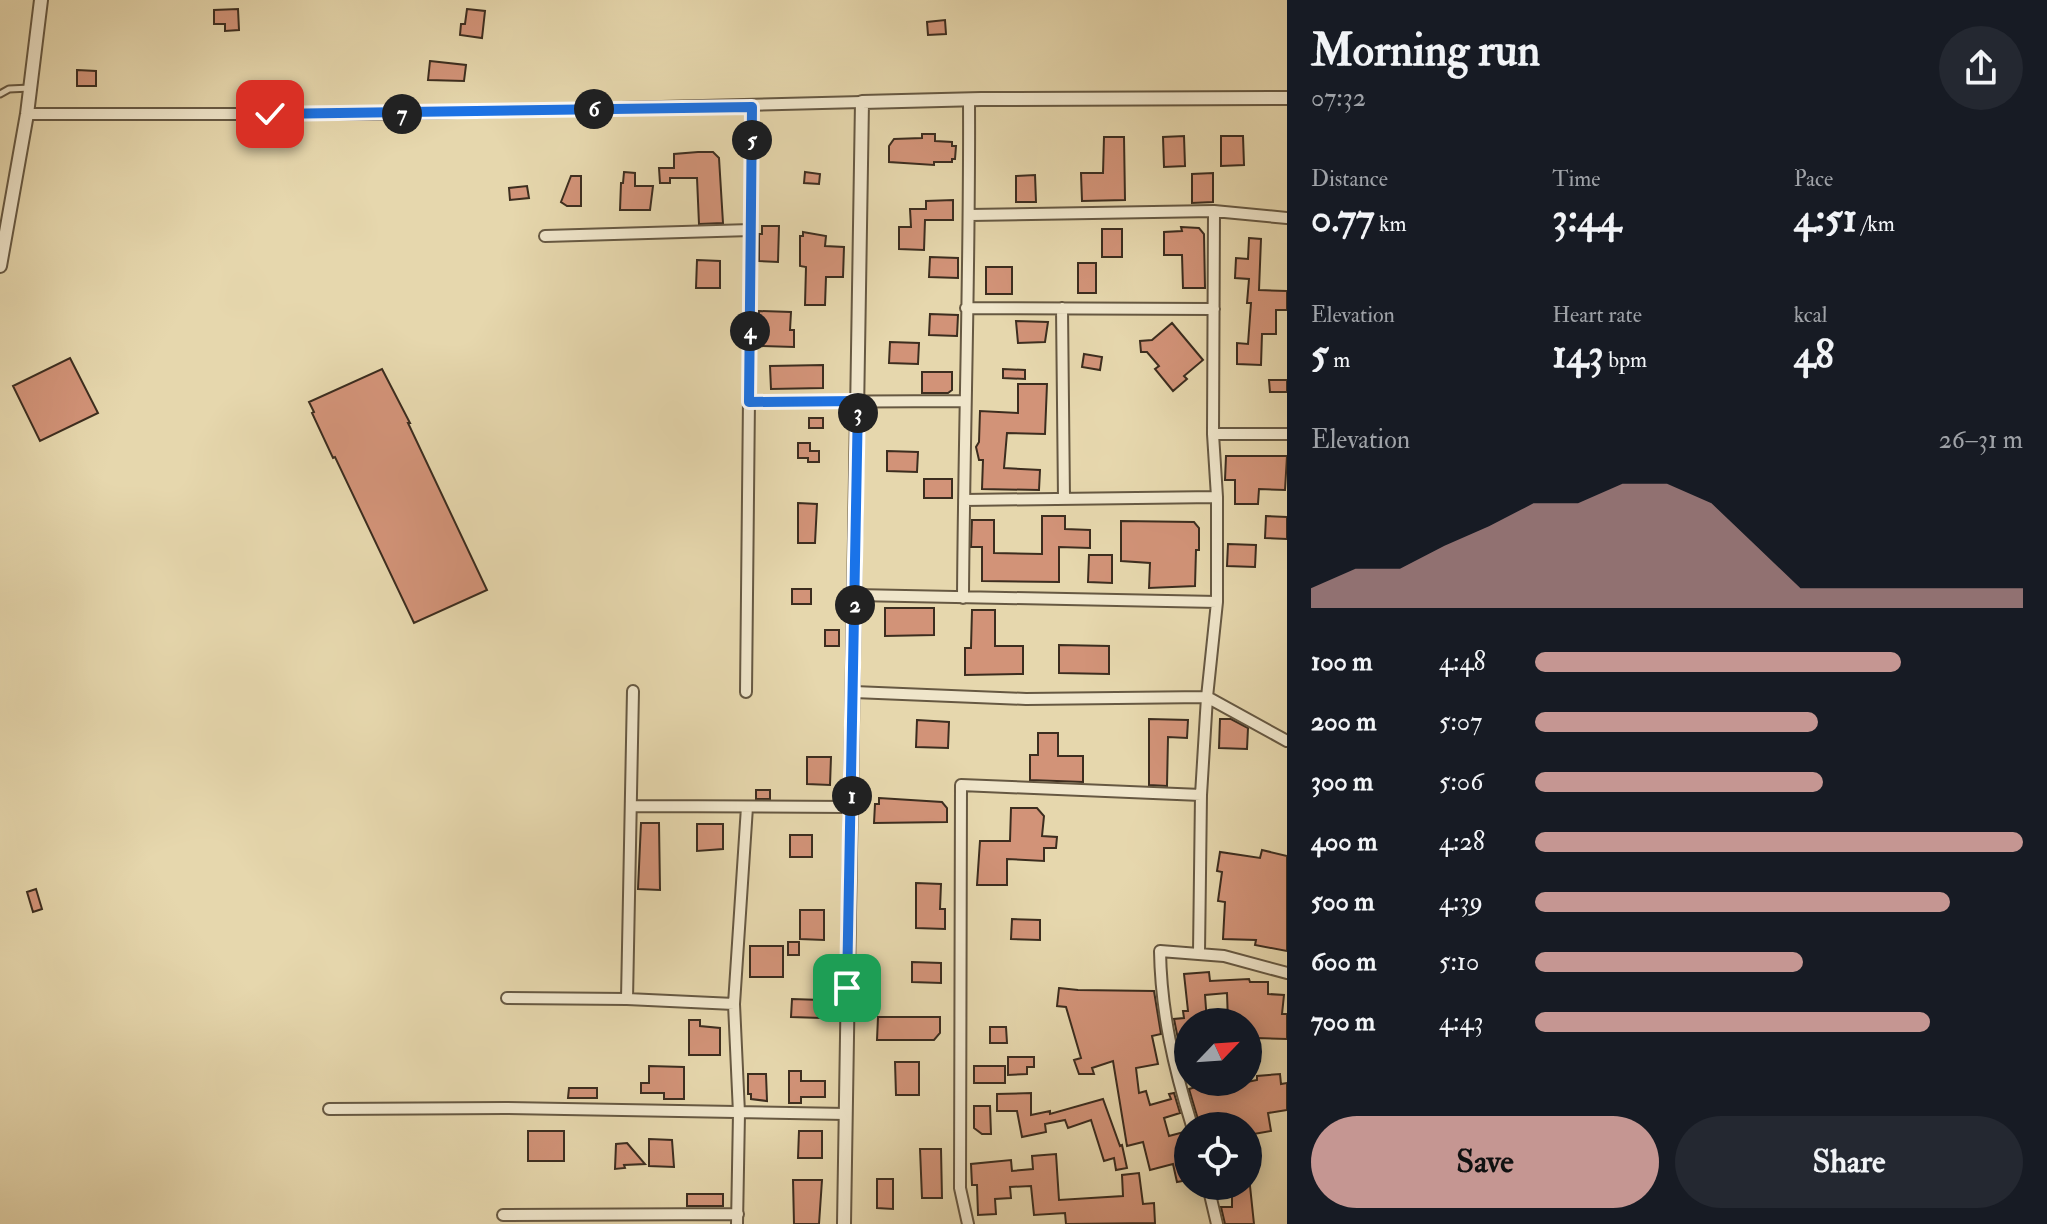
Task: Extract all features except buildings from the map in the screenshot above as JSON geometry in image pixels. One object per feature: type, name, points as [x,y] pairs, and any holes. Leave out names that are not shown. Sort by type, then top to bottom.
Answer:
[{"type":"street","points":[[0,266],[27,114],[41,0]]},
{"type":"street","points":[[27,114],[373,114],[752,107],[969,99],[1287,98]]},
{"type":"street","points":[[963,598],[969,99]]},
{"type":"street","points":[[844,1224],[862,102]]},
{"type":"street","points":[[746,692],[752,107]]},
{"type":"street","points":[[970,215],[1214,211],[1287,218]]},
{"type":"street","points":[[1199,952],[1201,795],[1217,602],[1217,497],[1213,434],[1214,211]]},
{"type":"street","points":[[545,236],[751,230]]},
{"type":"street","points":[[966,308],[1214,309]]},
{"type":"street","points":[[1062,308],[1064,499]]},
{"type":"street","points":[[749,402],[965,401]]},
{"type":"street","points":[[1213,434],[1287,434]]},
{"type":"street","points":[[964,500],[1217,497]]},
{"type":"street","points":[[855,595],[1217,602]]},
{"type":"street","points":[[627,999],[633,691]]},
{"type":"street","points":[[854,692],[1026,699],[1207,697],[1287,741]]},
{"type":"street","points":[[968,1224],[960,1188],[961,785],[1201,795]]},
{"type":"street","points":[[631,806],[852,807]]},
{"type":"street","points":[[503,1215],[738,1219],[739,1113],[734,1004],[747,807]]},
{"type":"street","points":[[1188,1112],[1167,1037],[1160,951],[1199,952],[1287,973]]},
{"type":"street","points":[[507,998],[734,1004]]},
{"type":"street","points":[[329,1109],[505,1108],[846,1114]]},
{"type":"street","points":[[1208,1224],[1217,1224],[1211,1200]]},
{"type":"lane","points":[[0,94],[9,89],[30,88]]},
{"type":"route","points":[[270,114],[752,107],[749,402],[858,401],[847,988]]}]
